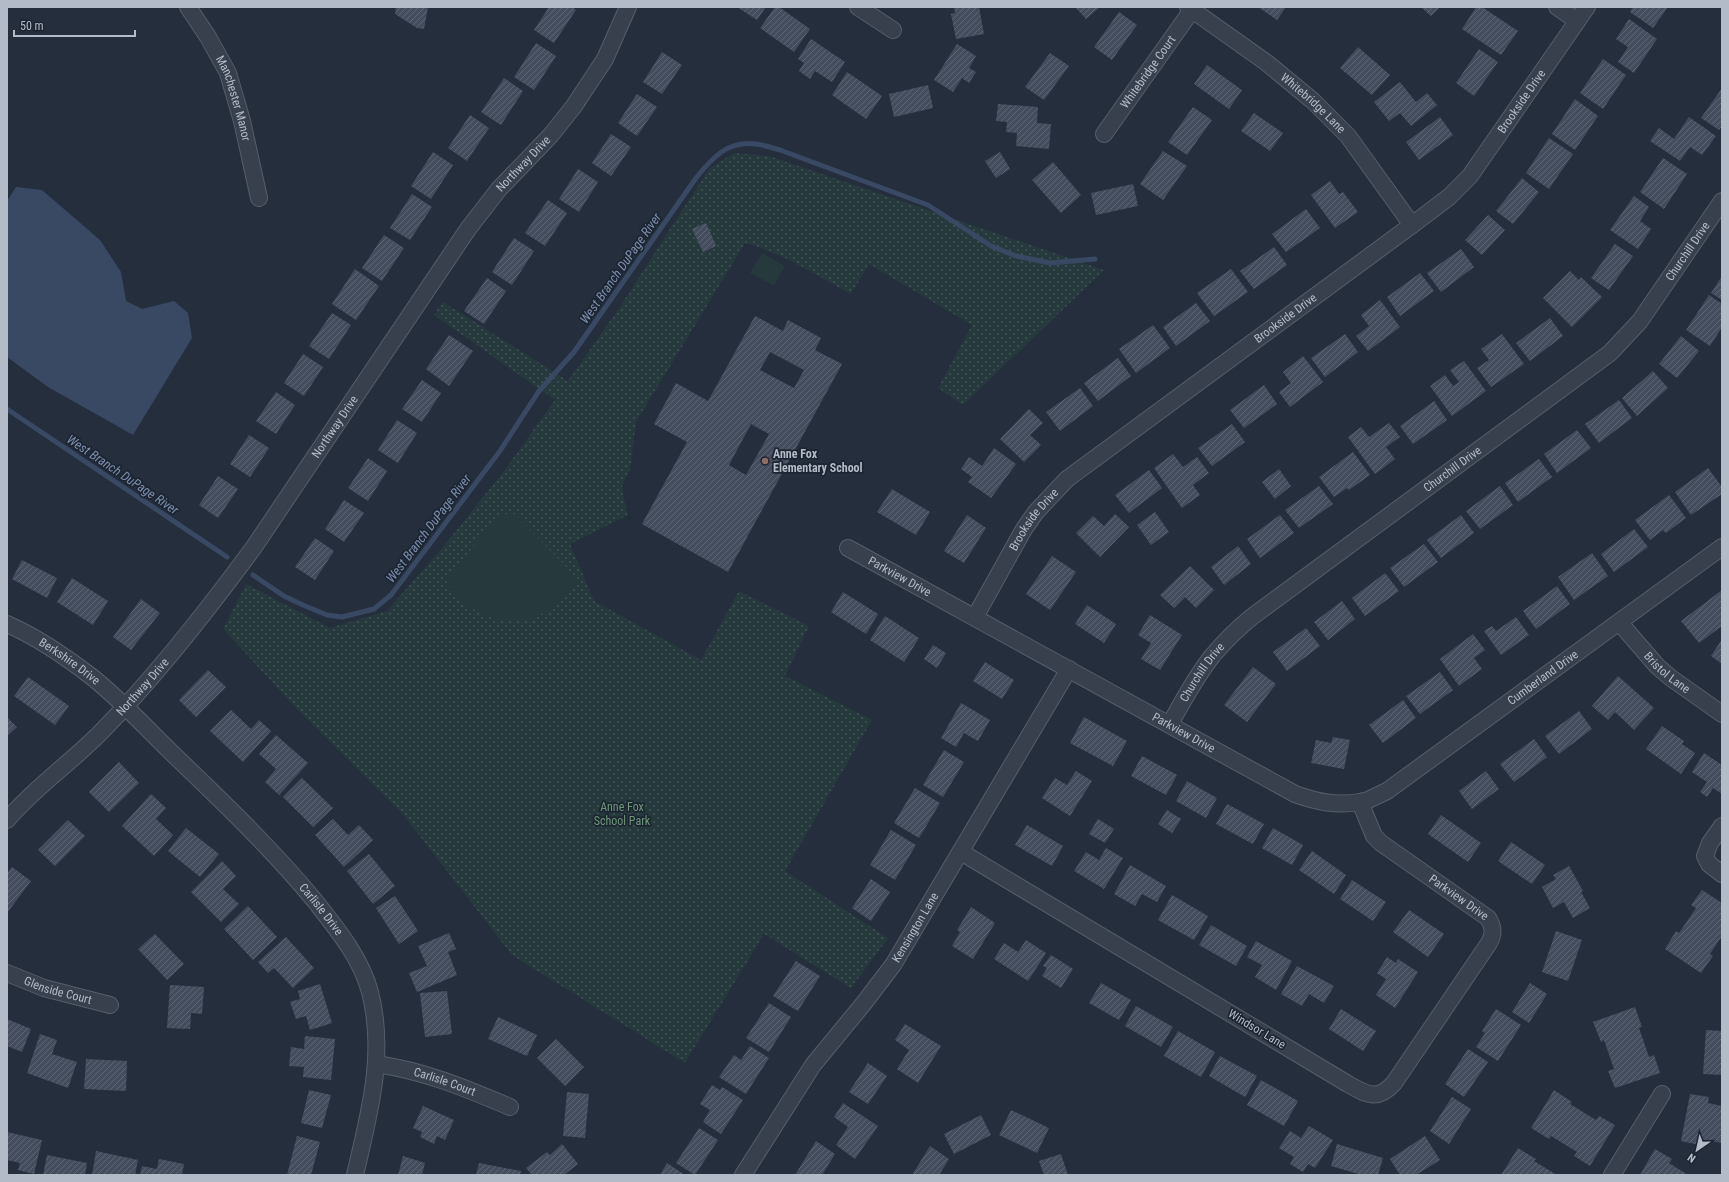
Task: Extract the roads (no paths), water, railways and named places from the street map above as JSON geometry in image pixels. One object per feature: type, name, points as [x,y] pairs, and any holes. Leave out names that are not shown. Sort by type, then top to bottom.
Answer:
[{"type":"street","name":"Manchester Manor","points":[[188,7],[228,73],[242,121],[259,198]]},
{"type":"street","name":"Northway Drive","points":[[7,820],[101,732],[125,707],[188,634],[221,592],[254,547],[481,212],[499,189],[551,135],[574,106],[605,59],[628,7]]},
{"type":"street","points":[[858,7],[893,30]]},
{"type":"street","points":[[1557,7],[1577,21]]},
{"type":"street","name":"Brookside Drive","points":[[975,617],[1024,529],[1036,512],[1067,479],[1449,197],[1470,176],[1587,7]]},
{"type":"street","name":"Whitebridge Court","points":[[1104,134],[1190,8]]},
{"type":"street","name":"Whitebridge Lane","points":[[1190,8],[1267,63],[1318,106],[1348,136],[1412,225]]},
{"type":"street","name":"Churchill Drive","points":[[1170,724],[1190,689],[1212,656],[1233,633],[1253,616],[1610,353],[1644,315],[1722,201]]},
{"type":"street","name":"Cumberland Drive","points":[[1360,802],[1387,791],[1722,546]]},
{"type":"street","name":"Parkview Drive","points":[[848,548],[1301,796],[1319,802],[1348,804],[1360,802],[1374,836],[1380,843],[1488,918],[1493,928]]},
{"type":"street","name":"Bristol Lane","points":[[1619,622],[1657,666],[1671,678],[1722,714]]},
{"type":"street","name":"Berkshire Drive","points":[[7,624],[69,660],[92,677],[125,707]]},
{"type":"street","name":"Kensington Lane","points":[[743,1175],[813,1065],[893,965],[1069,669]]},
{"type":"street","name":"Carlisle Drive","points":[[125,707],[251,829],[294,876],[334,925],[351,950],[363,972],[369,991],[377,1030],[376,1064],[370,1105],[355,1175]]},
{"type":"street","points":[[1722,826],[1710,843],[1706,856],[1709,864],[1722,874]]},
{"type":"street","name":"Windsor Lane","points":[[961,852],[1348,1084],[1365,1093],[1373,1095],[1384,1093],[1394,1083],[1489,943],[1493,933],[1493,928]]},
{"type":"street","name":"Glenside Court","points":[[7,973],[44,988],[110,1005]]},
{"type":"street","name":"Carlisle Court","points":[[376,1064],[404,1068],[436,1077],[510,1107]]},
{"type":"street","points":[[1612,1175],[1662,1094]]},
{"type":"water","points":[[16,187],[42,190],[100,240],[121,272],[126,301],[142,309],[174,301],[188,313],[192,338],[133,435],[48,387],[7,357],[7,201]]},
{"type":"waterway","name":"West Branch DuPage River","points":[[253,575],[284,596],[327,615],[342,617],[374,609],[391,595],[500,451],[539,391],[574,352],[696,178],[715,157],[729,148],[746,143],[771,147],[928,205],[991,246],[1016,256],[1050,263],[1095,259]]},
{"type":"waterway","name":"West Branch DuPage River","points":[[7,409],[227,557]]},
{"type":"place","name":"Anne Fox Elementary School","points":[[765,461]]},
{"type":"park label","name":"Anne Fox School Park","points":[[622,814]]}]
